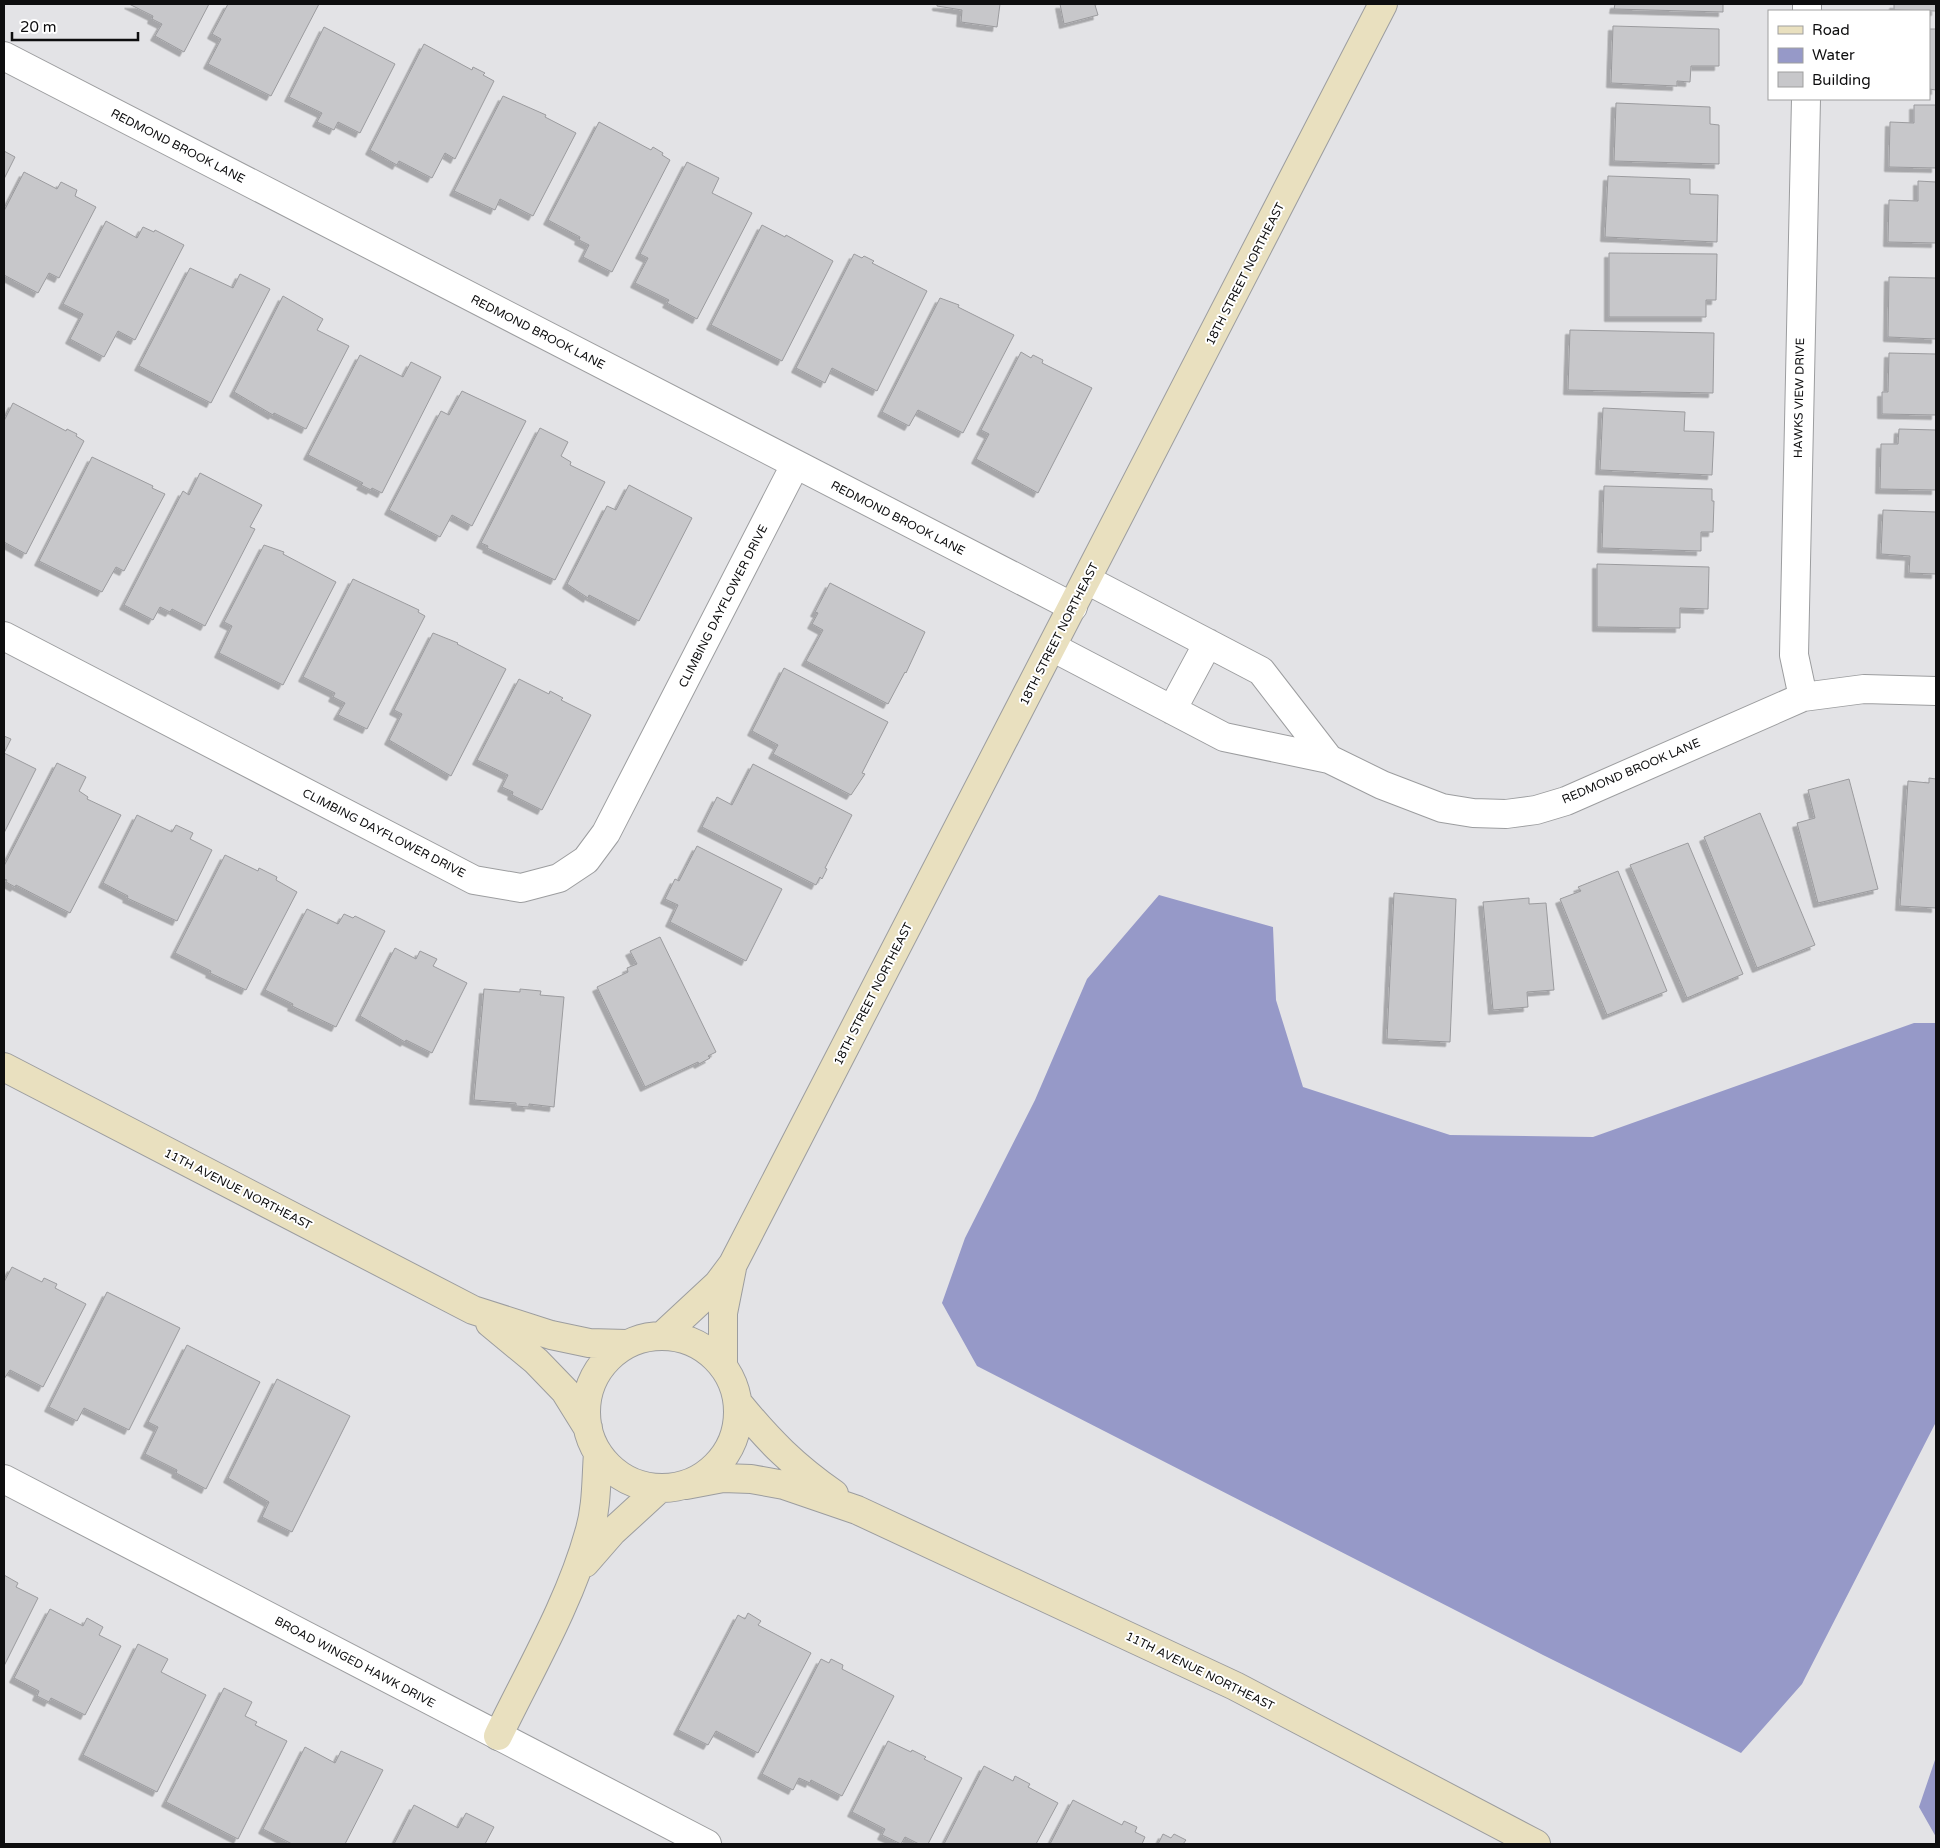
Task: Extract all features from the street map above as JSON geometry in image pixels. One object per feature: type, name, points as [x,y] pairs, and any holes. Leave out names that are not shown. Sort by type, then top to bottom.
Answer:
[{"type":"street","name":"18TH STREET NORTHEAST","points":[[662,1336],[718,1284],[733,1264],[1383,4]]},
{"type":"street","name":"REDMOND BROOK LANE","points":[[4,56],[1073,607]]},
{"type":"street","name":"HAWKS VIEW DRIVE","points":[[1803,697],[1794,655],[1806,100]]},
{"type":"street","name":"CLIMBING DAYFLOWER DRIVE","points":[[4,636],[474,880],[521,888],[559,878],[586,860],[606,832],[795,465]]},
{"type":"street","name":"REDMOND BROOK LANE","points":[[1087,580],[1261,671],[1329,759]]},
{"type":"street","points":[[1172,710],[1208,643]]},
{"type":"street","name":"REDMOND BROOK LANE","points":[[1052,647],[1224,737],[1329,759],[1412,798],[1442,808],[1473,813],[1506,814],[1536,810],[1566,801],[1803,697],[1864,689],[1936,691]]},
{"type":"street","name":"11TH AVENUE NORTHEAST","points":[[4,1067],[473,1310],[551,1335],[589,1343],[627,1344]]},
{"type":"street","name":"18TH STREET NORTHEAST","points":[[723,1365],[723,1313],[733,1264]]},
{"type":"street","name":"11TH AVENUE NORTHEAST","points":[[473,1310],[514,1342],[565,1391],[593,1441]]},
{"type":"street","points":[[498,1736],[570,1585],[589,1533],[595,1504],[593,1441],[586,1404],[592,1379],[607,1359],[627,1344],[638,1339],[662,1336],[679,1337],[696,1343],[710,1352],[723,1365],[733,1383],[738,1404],[737,1429],[727,1453],[709,1472],[673,1486],[612,1532],[589,1556],[570,1585]]},
{"type":"street","name":"11TH AVENUE NORTHEAST","points":[[738,1404],[771,1443],[783,1454],[808,1476],[857,1510]]},
{"type":"street","points":[[593,1441],[610,1467],[625,1478],[642,1485],[673,1486]]},
{"type":"street","name":"BROAD WINGED HAWK DRIVE","points":[[4,1478],[707,1844]]},
{"type":"street","name":"11TH AVENUE NORTHEAST","points":[[673,1486],[723,1478],[751,1479],[784,1485],[857,1510],[1235,1686],[1536,1844]]},
{"type":"water","points":[[1159,895],[1273,927],[1276,1000],[1303,1087],[1450,1135],[1593,1137],[1914,1023],[1936,1023],[1936,1422],[1802,1684],[1741,1753],[1543,1655],[977,1366],[942,1303],[965,1238],[1035,1100],[1087,979]]},
{"type":"water","points":[[1936,1757],[1936,1837],[1919,1807]]},
{"type":"building","points":[[129,4],[209,4],[184,52],[155,36],[162,24],[152,19],[153,16]]},
{"type":"building","points":[[228,4],[319,4],[271,96],[208,64],[221,39],[212,34]]},
{"type":"building","points":[[937,4],[1000,4],[997,27],[961,22],[962,10],[937,6]]},
{"type":"building","points":[[1060,4],[1099,4],[1095,5],[1098,15],[1064,24]]},
{"type":"building","points":[[1615,4],[1723,4],[1723,12],[1614,9]]},
{"type":"building","points":[[1894,4],[1936,4],[1936,11],[1894,10]]},
{"type":"building","points":[[1613,26],[1719,29],[1719,66],[1691,66],[1690,82],[1677,81],[1677,86],[1611,83]]},
{"type":"building","points":[[324,27],[395,64],[360,133],[338,122],[334,130],[317,122],[322,113],[289,97]]},
{"type":"building","points":[[1930,29],[1936,29],[1936,90],[1930,89]]},
{"type":"building","points":[[424,44],[472,70],[473,67],[485,73],[483,75],[494,81],[455,159],[445,153],[432,178],[399,161],[397,165],[370,150]]},
{"type":"building","points":[[503,96],[546,115],[545,117],[576,133],[533,216],[500,199],[495,210],[454,191]]},
{"type":"building","points":[[1616,103],[1710,107],[1710,124],[1719,125],[1719,164],[1614,161]]},
{"type":"building","points":[[1914,105],[1936,105],[1936,168],[1889,167],[1890,122],[1914,123]]},
{"type":"building","points":[[599,122],[651,150],[653,147],[670,160],[612,272],[583,257],[589,245],[579,240],[580,237],[548,220]]},
{"type":"building","points":[[4,151],[15,157],[4,179]]},
{"type":"building","points":[[687,162],[719,178],[712,193],[752,213],[697,319],[667,303],[669,300],[635,283],[648,258],[640,254]]},
{"type":"building","points":[[24,172],[57,189],[61,182],[77,190],[75,196],[96,207],[59,278],[49,273],[38,293],[4,275],[4,211]]},
{"type":"building","points":[[1608,176],[1690,179],[1690,194],[1718,195],[1717,242],[1605,237]]},
{"type":"building","points":[[1918,181],[1936,182],[1936,243],[1888,242],[1889,200],[1918,201]]},
{"type":"building","points":[[106,221],[137,238],[143,227],[154,232],[155,230],[184,245],[135,340],[118,331],[104,357],[70,339],[83,314],[63,304]]},
{"type":"building","points":[[762,225],[785,237],[786,235],[833,261],[782,361],[711,325]]},
{"type":"building","points":[[1609,253],[1717,254],[1716,300],[1706,300],[1706,317],[1609,317]]},
{"type":"building","points":[[854,254],[874,261],[872,263],[927,291],[877,391],[832,368],[825,383],[796,368]]},
{"type":"building","points":[[190,268],[233,288],[240,274],[270,289],[211,403],[139,366]]},
{"type":"building","points":[[1889,277],[1936,278],[1936,339],[1888,337]]},
{"type":"building","points":[[283,296],[323,319],[317,330],[349,346],[306,429],[274,413],[273,415],[234,392]]},
{"type":"building","points":[[940,298],[959,305],[958,307],[1014,335],[963,433],[918,410],[909,426],[882,412]]},
{"type":"building","points":[[1570,330],[1714,333],[1713,393],[1568,390]]},
{"type":"building","points":[[1021,352],[1031,358],[1033,355],[1043,360],[1042,363],[1092,388],[1038,493],[976,459],[989,434],[981,430]]},
{"type":"building","points":[[1889,353],[1936,354],[1936,415],[1882,414],[1882,392],[1888,392]]},
{"type":"building","points":[[360,355],[403,377],[411,362],[441,377],[382,493],[361,485],[363,483],[308,455]]},
{"type":"building","points":[[462,391],[526,421],[472,526],[452,515],[440,537],[389,510],[441,411],[449,415]]},
{"type":"building","points":[[13,403],[66,431],[67,429],[77,434],[76,436],[84,441],[26,554],[4,542],[4,421]]},
{"type":"building","points":[[1603,408],[1685,412],[1684,431],[1714,432],[1712,475],[1600,470]]},
{"type":"building","points":[[540,428],[568,442],[561,456],[571,462],[570,465],[605,482],[555,580],[487,548],[488,546],[481,543]]},
{"type":"building","points":[[1899,429],[1936,430],[1936,490],[1880,489],[1881,444],[1898,444]]},
{"type":"building","points":[[92,457],[153,486],[152,488],[165,494],[124,571],[116,567],[102,592],[39,561]]},
{"type":"building","points":[[200,473],[262,505],[250,527],[255,529],[205,626],[172,609],[170,612],[160,607],[153,620],[124,605],[183,491],[189,495]]},
{"type":"building","points":[[629,485],[692,518],[639,621],[589,595],[588,598],[567,584],[607,506],[616,510]]},
{"type":"building","points":[[1604,486],[1712,489],[1712,501],[1714,501],[1713,532],[1701,532],[1701,551],[1602,548]]},
{"type":"building","points":[[1883,510],[1936,512],[1936,574],[1909,573],[1910,556],[1881,554]]},
{"type":"building","points":[[264,545],[284,552],[283,554],[336,582],[283,685],[219,653],[232,626],[224,622]]},
{"type":"building","points":[[1597,564],[1709,567],[1708,609],[1680,608],[1680,628],[1597,627]]},
{"type":"building","points":[[353,579],[419,610],[418,612],[425,616],[367,729],[338,715],[345,703],[333,697],[335,693],[303,677]]},
{"type":"building","points":[[830,583],[925,632],[906,673],[888,704],[806,661],[823,630],[812,624],[818,613],[815,612]]},
{"type":"building","points":[[433,633],[458,643],[506,669],[451,776],[389,740],[402,714],[394,710]]},
{"type":"building","points":[[784,668],[888,722],[862,773],[865,774],[851,795],[773,754],[778,745],[752,731]]},
{"type":"building","points":[[519,679],[549,694],[550,691],[563,698],[561,700],[591,715],[542,810],[512,795],[513,792],[502,787],[508,775],[477,760]]},
{"type":"building","points":[[4,736],[11,739],[4,753]]},
{"type":"building","points":[[4,753],[36,769],[4,833]]},
{"type":"building","points":[[57,763],[86,777],[79,791],[88,797],[87,799],[121,815],[70,913],[16,885],[15,887],[4,879],[4,866]]},
{"type":"building","points":[[753,764],[852,815],[825,868],[827,869],[822,879],[820,877],[816,885],[702,827],[717,797],[732,805]]},
{"type":"building","points":[[1929,778],[1936,779],[1936,908],[1900,906],[1908,781],[1929,783]]},
{"type":"building","points":[[1849,779],[1878,889],[1818,903],[1797,823],[1815,818],[1808,790]]},
{"type":"building","points":[[1760,813],[1815,945],[1757,968],[1704,837]]},
{"type":"building","points":[[137,815],[172,832],[176,825],[193,833],[190,839],[212,850],[177,921],[127,898],[128,896],[103,883]]},
{"type":"building","points":[[1688,843],[1743,974],[1687,998],[1630,865]]},
{"type":"building","points":[[697,846],[782,889],[746,961],[670,922],[678,905],[665,899],[675,879],[679,881]]},
{"type":"building","points":[[225,855],[258,871],[259,868],[277,877],[276,880],[297,892],[246,990],[210,973],[211,971],[175,953]]},
{"type":"building","points":[[1618,871],[1667,991],[1607,1015],[1560,899],[1581,891],[1578,887]]},
{"type":"building","points":[[1394,893],[1456,899],[1450,1042],[1387,1039]]},
{"type":"building","points":[[1529,898],[1529,904],[1546,903],[1554,990],[1527,992],[1528,1007],[1493,1010],[1483,902]]},
{"type":"building","points":[[307,909],[338,924],[344,914],[353,918],[355,916],[385,931],[336,1027],[292,1006],[293,1004],[265,990]]},
{"type":"building","points":[[660,937],[716,1052],[699,1064],[698,1062],[645,1087],[597,987],[628,972],[627,968],[637,964],[630,951]]},
{"type":"building","points":[[395,948],[416,959],[420,951],[437,959],[433,966],[467,983],[432,1053],[406,1040],[405,1042],[360,1016]]},
{"type":"building","points":[[484,989],[520,992],[520,989],[541,991],[540,995],[564,997],[554,1107],[529,1104],[529,1107],[516,1106],[516,1103],[474,1100]]},
{"type":"building","points":[[12,1267],[42,1282],[44,1278],[57,1284],[55,1288],[86,1304],[43,1387],[10,1370],[4,1379],[4,1282]]},
{"type":"building","points":[[107,1292],[180,1328],[129,1430],[84,1408],[77,1421],[49,1407]]},
{"type":"building","points":[[187,1345],[260,1382],[206,1489],[176,1473],[177,1470],[145,1454],[158,1427],[148,1422]]},
{"type":"building","points":[[277,1379],[350,1416],[292,1532],[262,1517],[269,1502],[228,1478]]},
{"type":"building","points":[[4,1575],[18,1583],[16,1587],[38,1598],[4,1666]]},
{"type":"building","points":[[50,1609],[83,1626],[87,1618],[103,1627],[99,1635],[121,1646],[85,1715],[51,1698],[49,1702],[37,1696],[39,1691],[14,1678]]},
{"type":"building","points":[[748,1613],[761,1621],[758,1625],[811,1653],[758,1753],[716,1731],[708,1745],[678,1730],[738,1615],[745,1619]]},
{"type":"building","points":[[138,1644],[168,1659],[161,1672],[206,1695],[157,1792],[83,1755]]},
{"type":"building","points":[[821,1659],[829,1663],[831,1659],[843,1665],[842,1669],[894,1696],[842,1796],[811,1780],[810,1783],[799,1778],[793,1790],[762,1774]]},
{"type":"building","points":[[224,1688],[252,1702],[245,1716],[257,1722],[255,1725],[287,1741],[238,1839],[166,1802]]},
{"type":"building","points":[[888,1741],[926,1757],[924,1759],[962,1778],[928,1844],[919,1844],[905,1837],[901,1844],[882,1835],[885,1829],[852,1812]]},
{"type":"building","points":[[305,1747],[335,1763],[341,1751],[383,1770],[345,1844],[292,1844],[263,1829]]},
{"type":"building","points":[[984,1766],[1013,1781],[1015,1776],[1030,1784],[1028,1787],[1058,1803],[1036,1844],[944,1844]]},
{"type":"building","points":[[1073,1800],[1122,1825],[1124,1821],[1137,1827],[1135,1832],[1145,1837],[1142,1844],[1050,1844]]},
{"type":"building","points":[[414,1805],[458,1828],[466,1813],[494,1827],[485,1844],[394,1844]]},
{"type":"building","points":[[1163,1834],[1171,1838],[1174,1834],[1186,1840],[1183,1844],[1158,1844]]}]
